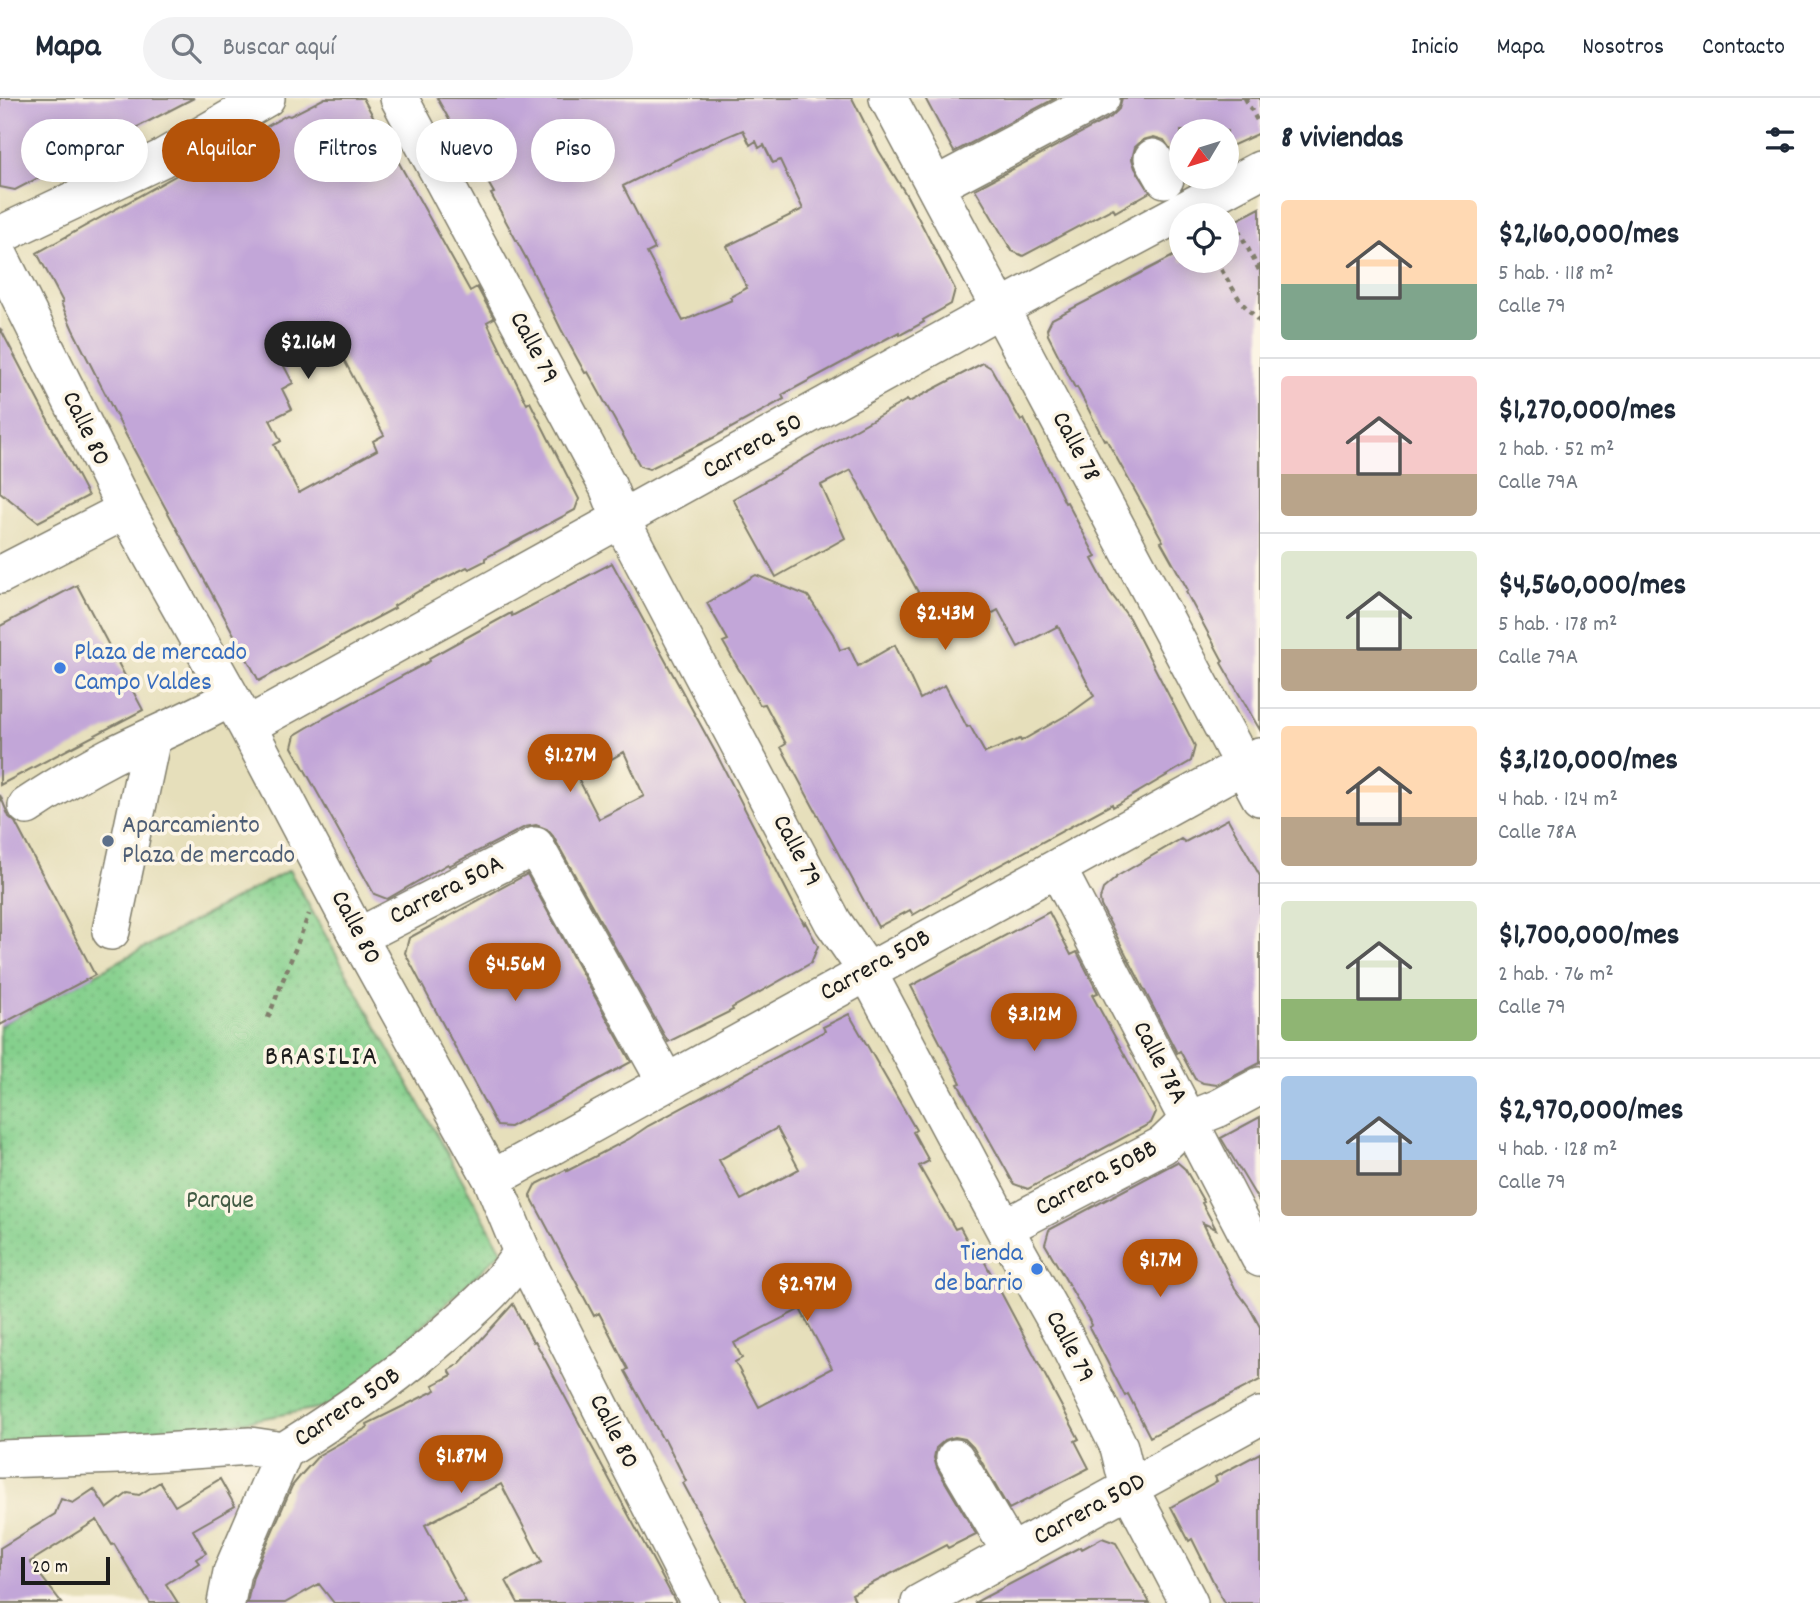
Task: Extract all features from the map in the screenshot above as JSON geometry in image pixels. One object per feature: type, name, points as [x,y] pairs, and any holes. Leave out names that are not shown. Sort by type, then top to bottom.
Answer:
[{"type":"street","points":[[0,235],[160,159],[266,98]]},
{"type":"street","name":"Calle 79","points":[[399,98],[608,487],[621,520],[833,922],[867,971],[1065,1337],[1119,1447],[1129,1488],[1189,1603]]},
{"type":"street","name":"Calle 78","points":[[888,98],[1001,308],[1252,760],[1260,797]]},
{"type":"street","points":[[935,186],[1101,98]]},
{"type":"street","name":"Carrera 50","points":[[27,806],[68,779],[152,737],[238,712],[621,520],[1001,308],[1260,170]]},
{"type":"street","name":"Calle 80","points":[[0,257],[126,510],[492,1179],[522,1252],[700,1603]]},
{"type":"street","points":[[0,575],[126,510]]},
{"type":"street","points":[[111,931],[152,737]]},
{"type":"street","name":"Carrera 50B","points":[[492,1179],[1252,760]]},
{"type":"street","name":"Carrera 50A","points":[[359,937],[535,846],[666,1082]]},
{"type":"street","name":"Calle 78A","points":[[1057,868],[1260,1258]]},
{"type":"street","name":"Carrera 50BB","points":[[1004,1228],[1163,1145],[1189,1120],[1260,1087]]},
{"type":"street","name":"Carrera 50B","points":[[0,1459],[120,1455],[250,1446],[284,1451],[347,1412],[408,1367],[509,1274],[522,1252]]},
{"type":"street","name":"Carrera 50D","points":[[920,1603],[1260,1416]]},
{"type":"street","points":[[226,1603],[232,1572],[284,1451]]},
{"type":"street","points":[[955,1458],[1012,1554]]},
{"type":"path","points":[[1245,98],[1260,126]]},
{"type":"path","points":[[1217,193],[1260,272]]},
{"type":"path","points":[[1223,273],[1241,302],[1260,322]]},
{"type":"path","points":[[268,1018],[310,911]]},
{"type":"green space","name":"Parque","points":[[289,870],[502,1251],[340,1404],[117,1445],[0,1452],[0,1025]]},
{"type":"building","points":[[0,98],[194,98],[148,122],[148,119],[21,119],[21,182],[31,182],[15,190],[0,187]]},
{"type":"building","points":[[325,98],[363,98],[375,119],[294,119],[294,182],[402,182],[402,168],[470,291],[477,287],[494,318],[487,322],[527,404],[530,402],[579,499],[575,510],[485,558],[485,561],[419,591],[394,606],[395,608],[259,681],[126,435],[37,253],[164,182],[280,182],[280,119],[290,116]],"holes":[[[326,326],[384,435],[373,441],[377,450],[299,493],[274,445],[281,441],[270,420],[292,409],[282,389],[293,383],[277,353]]]},
{"type":"building","points":[[437,98],[852,98],[955,289],[951,304],[923,320],[924,322],[900,335],[899,332],[782,395],[784,399],[713,438],[649,469],[640,466],[588,372],[585,373],[491,194],[494,193],[488,182],[517,182],[517,119],[449,119]],"holes":[[[743,130],[750,145],[756,141],[759,148],[764,145],[773,163],[780,160],[803,209],[727,246],[747,288],[730,297],[732,300],[683,321],[647,253],[655,249],[623,186]]]},
{"type":"building","points":[[925,98],[1056,98],[954,152]]},
{"type":"building","points":[[1122,98],[1260,98],[1260,133],[1239,143],[1239,119],[1169,119],[1169,147],[1164,140],[1154,137],[1143,140],[1135,147],[1132,159],[1135,168],[1150,192],[1115,212],[1113,208],[1023,256],[1012,251],[975,189],[1111,117],[1119,109]]},
{"type":"building","points":[[1260,208],[1260,730],[1221,663],[1223,661],[1161,542],[1163,541],[1106,439],[1104,440],[1077,387],[1075,388],[1047,329],[1052,319],[1169,258],[1169,273],[1239,273],[1239,219]]},
{"type":"building","points":[[0,328],[88,496],[38,522],[0,492]]},
{"type":"building","points":[[983,363],[991,368],[1021,421],[1024,419],[1065,503],[1067,502],[1096,557],[1092,559],[1109,591],[1129,618],[1195,746],[1191,761],[1113,807],[1112,804],[913,915],[910,910],[878,927],[781,747],[786,744],[765,704],[760,705],[723,642],[728,640],[707,603],[756,575],[808,596],[833,634],[840,650],[849,647],[858,666],[895,645],[920,699],[945,685],[967,727],[970,726],[985,753],[1020,739],[1021,741],[1094,696],[1058,626],[1018,647],[998,610],[956,633],[935,594],[923,601],[851,470],[821,485],[845,538],[776,577],[733,499],[907,400],[909,402]]},
{"type":"building","points":[[612,563],[818,946],[811,963],[732,1008],[733,1010],[668,1042],[547,829],[536,825],[525,827],[449,866],[448,864],[387,899],[374,894],[292,747],[295,735],[511,613],[512,616]],"holes":[[[624,752],[644,796],[599,819],[578,778]]]},
{"type":"building","name":"Plaza de mercado Campo Valdes","points":[[77,585],[143,710],[0,785],[0,626]]},
{"type":"building","points":[[0,795],[9,817],[15,822],[95,975],[0,1025]]},
{"type":"building","points":[[1228,819],[1260,876],[1260,1063],[1217,1085],[1195,1079],[1180,1051],[1177,1053],[1101,906],[1100,899],[1103,889],[1116,877],[1181,839],[1185,842]]},
{"type":"building","points":[[527,874],[631,1062],[510,1127],[497,1126],[405,953],[409,938]]},
{"type":"building","points":[[1049,912],[1071,955],[1077,952],[1098,993],[1092,995],[1156,1112],[1151,1123],[1028,1189],[1014,1184],[958,1084],[961,1083],[911,986]]},
{"type":"building","points":[[849,1014],[916,1130],[913,1132],[929,1161],[919,1166],[955,1229],[960,1227],[976,1257],[981,1255],[1079,1439],[1075,1441],[1089,1468],[1009,1509],[973,1447],[965,1439],[955,1437],[945,1440],[936,1448],[934,1458],[937,1468],[976,1534],[948,1548],[946,1545],[852,1594],[856,1603],[747,1603],[683,1483],[686,1481],[665,1439],[663,1440],[625,1371],[628,1369],[599,1313],[594,1316],[530,1195],[535,1185],[629,1139],[648,1126],[825,1031],[823,1027]],"holes":[[[777,1128],[799,1169],[741,1200],[719,1160]],[[800,1309],[832,1368],[759,1407],[735,1362],[742,1358],[734,1343]]]},
{"type":"building","points":[[1260,1117],[1260,1203],[1221,1138]]},
{"type":"building","points":[[1177,1162],[1185,1169],[1204,1202],[1202,1203],[1216,1229],[1203,1223],[1235,1288],[1260,1327],[1260,1380],[1150,1437],[1089,1327],[1092,1325],[1045,1244],[1049,1230]]},
{"type":"building","points":[[513,1304],[676,1603],[518,1603],[506,1581],[542,1562],[501,1484],[425,1525],[466,1603],[334,1603],[319,1584],[285,1603],[247,1603],[253,1576],[292,1486],[301,1475],[319,1455],[368,1427],[367,1424],[436,1390],[433,1385],[452,1375],[449,1370],[459,1364]]},
{"type":"building","points":[[1260,1453],[1260,1603],[1224,1603],[1192,1539],[1189,1541],[1171,1507],[1217,1481],[1215,1477]]},
{"type":"building","points":[[220,1479],[235,1506],[193,1530],[206,1553],[196,1559],[199,1563],[166,1584],[178,1603],[150,1603],[97,1520],[30,1562],[62,1603],[0,1603],[0,1548],[55,1514],[61,1499],[73,1503],[94,1489],[107,1509],[128,1493],[139,1495],[160,1482],[175,1506]]},
{"type":"building","points":[[1102,1538],[1116,1543],[1150,1603],[974,1603],[1080,1547],[1082,1549]]},
{"type":"place","name":"Plaza de mercado Campo Valdes","points":[[60,668]]},
{"type":"place","name":"Aparcamiento Plaza de mercado","points":[[108,841]]},
{"type":"place","name":"Tienda de barrio","points":[[1037,1269]]},
{"type":"district","name":"BRASILIA","points":[[322,1059]]}]
